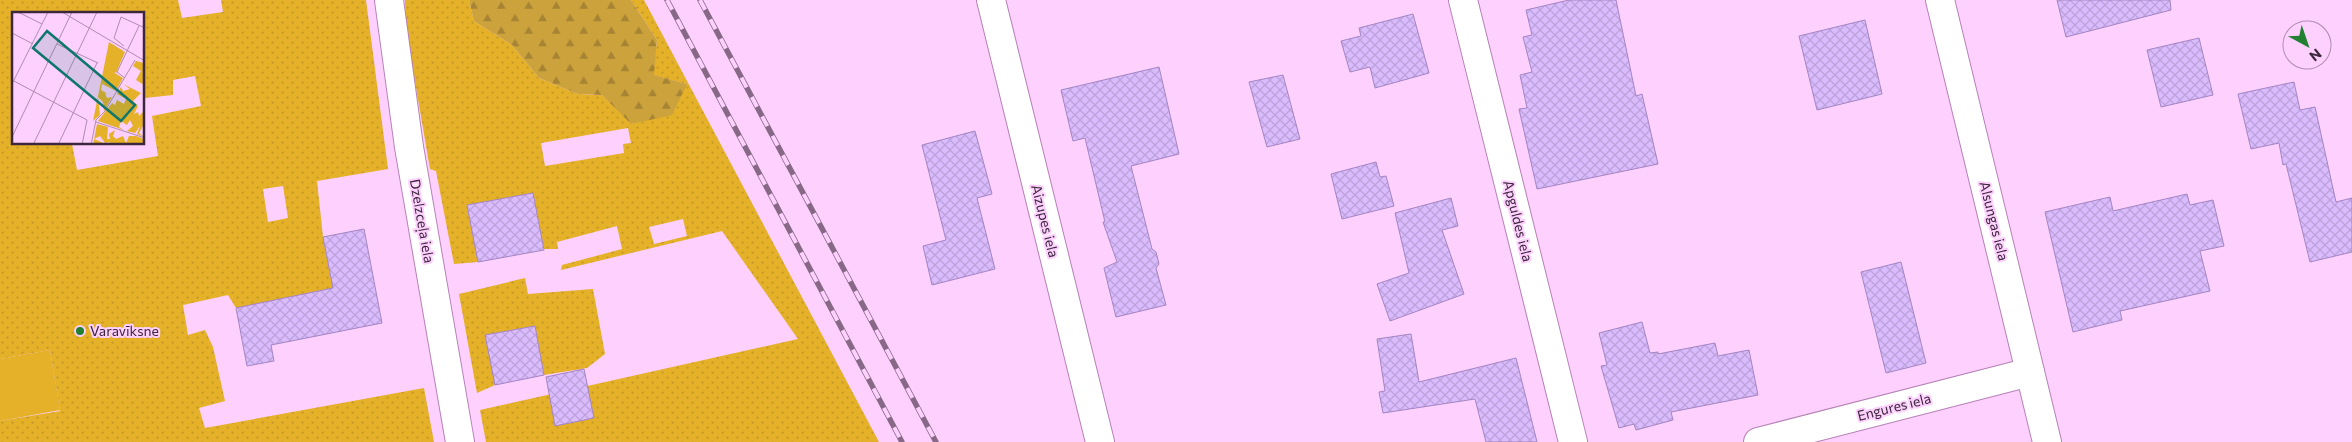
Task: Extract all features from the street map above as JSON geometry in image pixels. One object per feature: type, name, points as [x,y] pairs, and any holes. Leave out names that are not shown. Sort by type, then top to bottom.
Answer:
[{"type":"street","name":"Dzelzceļa iela","points":[[389,0],[409,147],[460,442]]},
{"type":"street","name":"Aizupes iela","points":[[991,0],[1100,442]]},
{"type":"street","name":"Apguldes iela","points":[[1463,0],[1573,442]]},
{"type":"street","name":"Alsungas iela","points":[[1940,0],[2047,442]]},
{"type":"street","name":"Engures iela","points":[[1758,442],[2030,372]]},
{"type":"shaded area","points":[[0,0],[178,0],[182,18],[223,12],[221,0],[366,0],[388,169],[317,181],[323,237],[333,288],[236,308],[228,295],[183,305],[188,335],[205,330],[213,347],[225,401],[199,408],[205,428],[424,388],[434,442],[0,442],[0,421],[60,411],[50,350],[0,359]],"holes":[[[283,186],[288,218],[268,222],[263,189]]]},
{"type":"shaded area","points":[[405,0],[469,0],[474,21],[512,45],[539,78],[578,94],[602,95],[632,124],[687,84],[653,75],[657,40],[631,0],[644,0],[879,442],[486,442],[480,410],[798,339],[722,231],[561,270],[562,265],[622,249],[617,226],[557,242],[558,249],[544,249],[533,193],[467,205],[478,262],[454,264],[436,171],[430,169],[406,29]],"holes":[[[628,128],[631,143],[623,144],[624,153],[545,166],[541,143]],[[683,219],[687,236],[654,244],[649,227]]]},
{"type":"shaded area","points":[[525,278],[528,294],[593,289],[605,354],[587,368],[544,375],[535,326],[486,335],[495,385],[477,393],[459,294]]},
{"type":"shaded area","points":[[50,350],[60,410],[0,421],[0,359]]},
{"type":"green space","points":[[469,0],[631,0],[657,40],[654,75],[687,84],[672,115],[631,124],[602,95],[578,94],[539,78],[512,45],[474,21]]},
{"type":"building","points":[[1569,0],[1616,0],[1636,96],[1642,94],[1658,164],[1537,189],[1519,109],[1527,108],[1520,75],[1532,72],[1523,37],[1532,35],[1526,10]]},
{"type":"building","points":[[2057,0],[2170,0],[2171,10],[2066,37]]},
{"type":"building","points":[[1413,14],[1429,73],[1375,88],[1370,67],[1350,72],[1341,41],[1361,36],[1359,28]]},
{"type":"building","points":[[1865,20],[1882,94],[1817,110],[1799,36]]},
{"type":"building","points":[[2199,38],[2213,95],[2161,107],[2147,50]]},
{"type":"building","points":[[1159,67],[1179,154],[1131,166],[1152,249],[1156,252],[1159,264],[1156,268],[1166,305],[1116,317],[1104,268],[1117,262],[1103,222],[1105,222],[1085,138],[1073,141],[1061,90]]},
{"type":"building","points":[[1283,75],[1300,139],[1267,147],[1249,82]]},
{"type":"building","points":[[2294,82],[2300,110],[2315,107],[2336,202],[2352,198],[2352,252],[2310,262],[2286,164],[2283,165],[2279,143],[2251,149],[2238,94]]},
{"type":"building","points":[[975,131],[992,194],[977,198],[995,269],[932,285],[923,246],[946,240],[922,145]]},
{"type":"building","points":[[1376,162],[1380,177],[1386,176],[1394,206],[1342,219],[1331,174]]},
{"type":"building","points":[[533,193],[544,250],[478,262],[467,205]]},
{"type":"building","points":[[2187,194],[2190,205],[2213,200],[2224,246],[2200,251],[2210,291],[2120,311],[2122,320],[2073,332],[2045,212],[2110,197],[2113,211]]},
{"type":"building","points":[[1451,198],[1458,226],[1442,230],[1464,294],[1390,321],[1377,284],[1409,273],[1395,213]]},
{"type":"building","points":[[364,229],[382,323],[271,345],[274,361],[247,366],[236,308],[333,288],[323,237]]},
{"type":"building","points":[[1901,262],[1926,363],[1886,373],[1861,272]]},
{"type":"building","points":[[1642,322],[1650,353],[1658,352],[1658,354],[1715,343],[1718,356],[1749,350],[1758,395],[1671,412],[1673,420],[1636,430],[1634,424],[1619,428],[1601,366],[1607,365],[1599,333]]},
{"type":"building","points":[[535,326],[544,375],[495,385],[485,335]]},
{"type":"building","points":[[1411,334],[1419,382],[1516,358],[1537,442],[1486,442],[1475,399],[1383,413],[1379,392],[1385,391],[1377,339]]},
{"type":"building","points":[[584,369],[594,418],[555,426],[546,377]]},
{"type":"railway","points":[[667,0],[902,442]]},
{"type":"railway","points":[[700,0],[936,442]]},
{"type":"place","name":"Varavīksne","points":[[80,331]]}]
